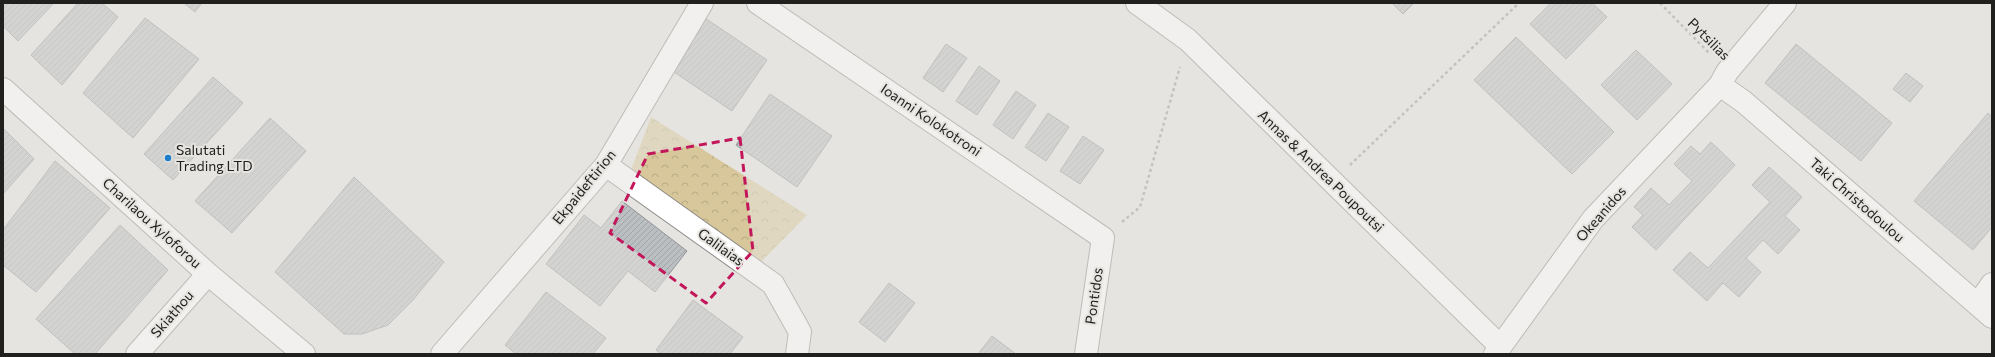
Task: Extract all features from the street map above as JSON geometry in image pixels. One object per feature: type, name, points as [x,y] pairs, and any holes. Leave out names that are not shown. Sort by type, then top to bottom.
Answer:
[{"type":"street","name":"Ekpaideftirion","points":[[442,354],[606,165],[702,3]]},
{"type":"street","name":"Ioanni Kolokotroni","points":[[758,3],[1103,238]]},
{"type":"street","name":"Annas & Andrea Poupoutsi","points":[[1137,3],[1188,40],[1332,182],[1497,350]]},
{"type":"street","name":"Okeanidos","points":[[1497,350],[1593,219],[1724,78],[1785,3]]},
{"type":"street","name":"Taki Christodoulou","points":[[1724,78],[1744,102],[1985,310]]},
{"type":"street","name":"Charilaou Xyloforou","points":[[3,89],[208,274],[304,354]]},
{"type":"street","name":"Galilaias","points":[[606,165],[773,284],[800,332],[797,354]]},
{"type":"street","name":"Pontidos","points":[[1086,354],[1103,238]]},
{"type":"street","name":"Skiathou","points":[[137,354],[208,274]]},
{"type":"street","points":[[1985,310],[1992,284]]},
{"type":"path","points":[[1332,182],[1519,3]]},
{"type":"path","name":"Pytsilias","points":[[1660,3],[1724,78]]},
{"type":"path","points":[[1103,238],[1140,207],[1188,40]]},
{"type":"highlighted area","points":[[740,138],[753,251],[706,303],[610,233],[648,154]]},
{"type":"green space","points":[[651,117],[807,215],[760,263],[631,170]]},
{"type":"building","points":[[3,3],[54,3],[18,41],[3,26]]},
{"type":"building","points":[[78,3],[102,3],[118,17],[62,85],[31,55]]},
{"type":"building","points":[[184,3],[202,3],[195,12]]},
{"type":"building","points":[[1392,3],[1414,3],[1403,14]]},
{"type":"building","points":[[1551,3],[1592,3],[1607,17],[1566,59],[1530,24]]},
{"type":"building","points":[[145,18],[199,59],[133,138],[83,93]]},
{"type":"building","points":[[705,18],[767,60],[732,111],[671,70]]},
{"type":"building","points":[[1516,37],[1614,132],[1572,174],[1474,80]]},
{"type":"building","points":[[946,44],[967,58],[943,92],[923,78]]},
{"type":"building","points":[[1796,44],[1892,123],[1861,161],[1765,83]]},
{"type":"building","points":[[1636,50],[1672,84],[1637,120],[1601,85]]},
{"type":"building","points":[[979,66],[1000,81],[977,115],[956,101]]},
{"type":"building","points":[[1906,73],[1923,86],[1910,102],[1893,89]]},
{"type":"building","points":[[213,77],[243,103],[173,180],[144,154]]},
{"type":"building","points":[[1016,91],[1036,105],[1013,139],[993,125]]},
{"type":"building","points":[[770,94],[832,136],[797,187],[736,145]]},
{"type":"building","points":[[1048,113],[1069,127],[1046,161],[1025,147]]},
{"type":"building","points":[[1988,113],[1992,117],[1992,227],[1973,250],[1914,201]]},
{"type":"building","points":[[270,118],[306,151],[232,233],[195,201]]},
{"type":"building","points":[[3,128],[34,159],[3,194]]},
{"type":"building","points":[[1083,136],[1104,150],[1080,184],[1060,171]]},
{"type":"building","points":[[1711,142],[1735,165],[1656,250],[1632,227],[1643,215],[1634,207],[1651,188],[1669,205],[1692,181],[1674,164],[1691,146],[1700,154]]},
{"type":"building","points":[[55,161],[110,208],[36,292],[3,265],[3,230]]},
{"type":"building","points":[[1769,167],[1802,197],[1785,216],[1800,230],[1778,254],[1763,240],[1746,258],[1761,272],[1739,297],[1723,283],[1707,301],[1673,270],[1690,252],[1708,268],[1770,202],[1752,185]]},
{"type":"building","points":[[354,177],[444,262],[413,300],[388,325],[362,334],[344,334],[275,272]]},
{"type":"building","points":[[622,201],[687,251],[655,292],[628,271],[600,306],[546,264],[584,215],[601,228]]},
{"type":"building","points":[[120,225],[168,270],[95,354],[75,354],[36,319]]},
{"type":"building","points":[[889,283],[915,303],[885,342],[859,322]]},
{"type":"building","points":[[546,292],[606,338],[593,354],[516,354],[505,345]]},
{"type":"building","points":[[693,300],[743,337],[730,354],[661,354],[656,350]]},
{"type":"building","points":[[992,336],[1016,354],[978,354]]},
{"type":"place","name":"Salutati Trading LTD","points":[[168,158]]}]
